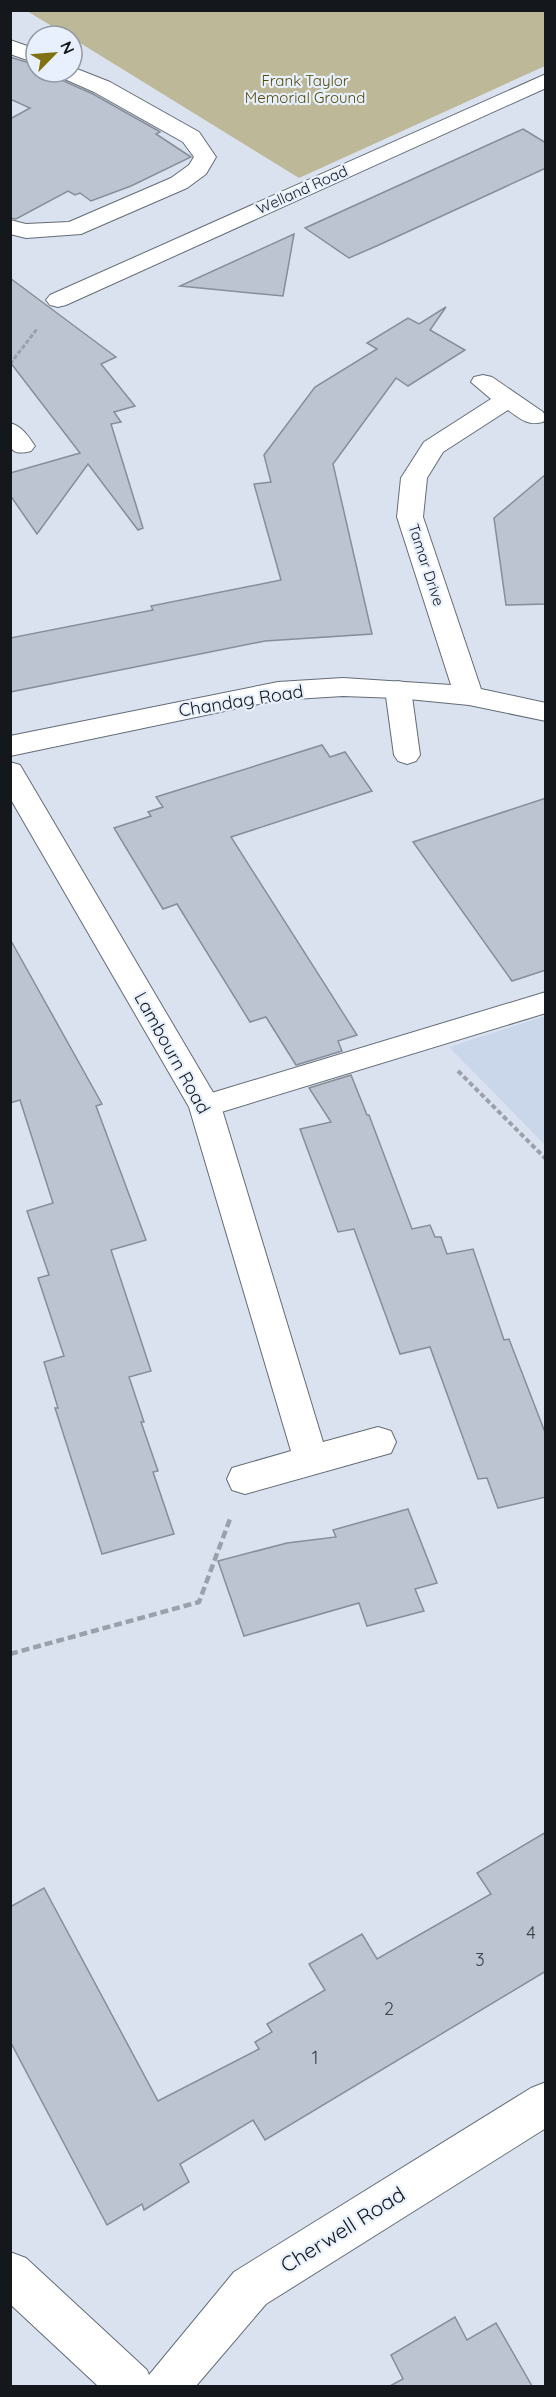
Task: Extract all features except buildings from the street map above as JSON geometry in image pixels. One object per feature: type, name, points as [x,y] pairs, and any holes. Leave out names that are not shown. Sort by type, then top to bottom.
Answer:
[{"type":"street","points":[[10,46],[24,52]]},
{"type":"street","points":[[10,228],[26,231],[73,229],[179,183],[198,169],[205,157],[191,137],[84,79]]},
{"type":"street","name":"Welland Road","points":[[58,300],[539,89]]},
{"type":"street","points":[[483,382],[534,417]]},
{"type":"street","name":"Tamar Drive","points":[[470,696],[410,517],[414,478],[432,447],[508,399]]},
{"type":"street","name":"Chandag Road","points":[[10,746],[278,691],[343,687],[399,689],[470,696],[546,712]]},
{"type":"street","name":"Lambourn Road","points":[[10,772],[205,1106],[311,1460]]},
{"type":"street","points":[[245,1479],[378,1442]]},
{"type":"street","name":"Cherwell Road","points":[[167,2386],[250,2288],[546,2103]]},
{"type":"street","points":[[10,2274],[131,2386]]},
{"type":"lane","points":[[399,689],[407,755]]},
{"type":"lane","points":[[205,1106],[546,1002]]},
{"type":"path","points":[[10,364],[58,300]]},
{"type":"path","points":[[426,1038],[546,1159]]},
{"type":"path","points":[[10,1654],[199,1602],[245,1479]]},
{"type":"shaded area","points":[[546,1016],[545,1145],[449,1047]]},
{"type":"green space","name":"Frank Taylor Memorial Ground","points":[[27,11],[545,11],[545,66],[299,178],[84,45],[84,24],[48,24]]}]
